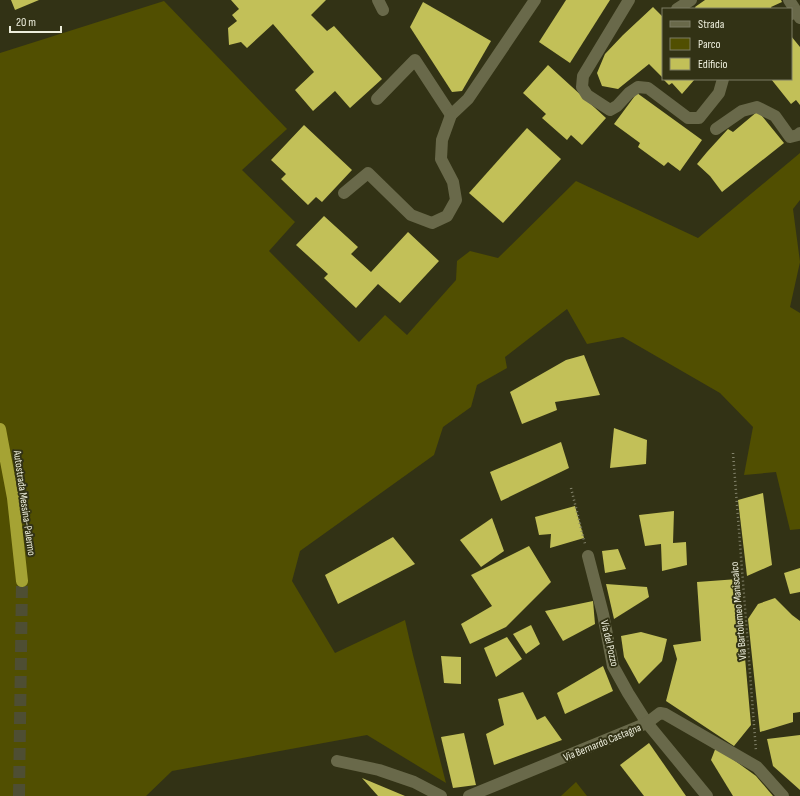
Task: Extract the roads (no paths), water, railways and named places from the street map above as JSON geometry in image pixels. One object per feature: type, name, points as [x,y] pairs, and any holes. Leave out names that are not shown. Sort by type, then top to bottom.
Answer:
[{"type":"highway","name":"Autostrada Messina-Palermo","points":[[0,429],[13,498],[22,581]]},
{"type":"street","points":[[344,193],[368,173],[411,215],[432,222],[447,216],[456,200],[453,182],[441,159],[442,140],[451,115],[468,99],[535,0]]},
{"type":"street","points":[[629,0],[583,76],[582,87],[587,95],[610,110],[617,106],[629,93],[638,87],[648,88],[688,118],[699,118],[719,93],[723,80]]},
{"type":"street","points":[[679,8],[691,0]]},
{"type":"street","points":[[789,0],[796,14]]},
{"type":"street","points":[[377,99],[415,60],[451,115]]},
{"type":"street","points":[[716,129],[742,111],[758,107],[775,116],[790,136],[798,135],[800,133]]},
{"type":"street","name":"Via del Pozzo","points":[[588,556],[603,614],[613,666],[647,723],[707,796]]},
{"type":"street","name":"Via Bernardo Castagna","points":[[469,796],[647,723],[660,713],[665,714],[757,767],[783,796]]},
{"type":"street","points":[[337,761],[379,770],[414,782],[441,796]]},
{"type":"tunnel","points":[[19,796],[22,581]]}]
